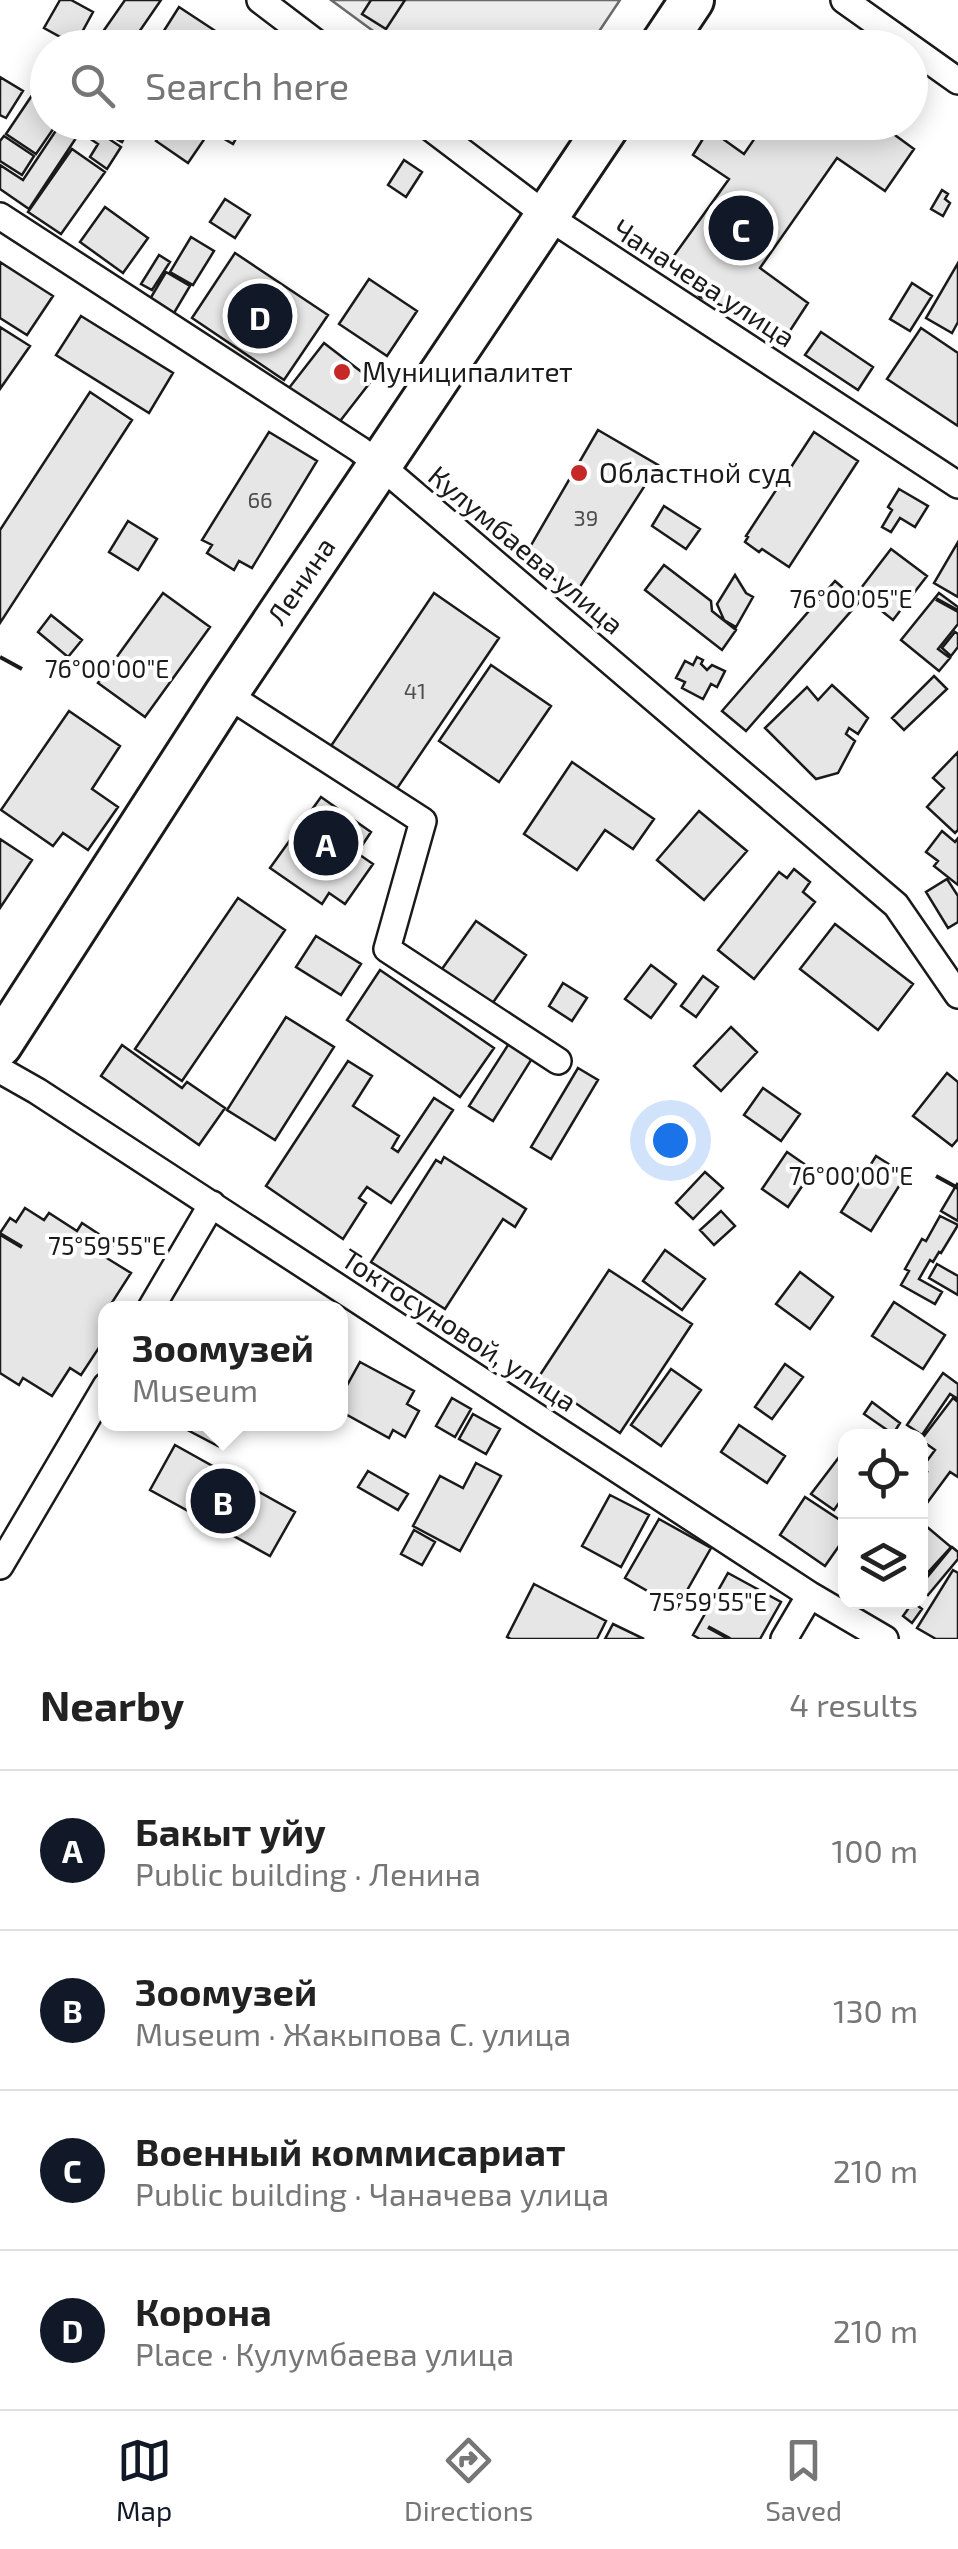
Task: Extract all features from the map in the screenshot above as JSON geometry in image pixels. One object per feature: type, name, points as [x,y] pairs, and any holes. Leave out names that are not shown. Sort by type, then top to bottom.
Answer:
[{"type":"main road","points":[[672,30],[692,0]]},
{"type":"main road","name":"Ленина","points":[[0,1045],[226,694],[598,140]]},
{"type":"street","points":[[260,0],[299,30]]},
{"type":"street","points":[[844,0],[886,30]]},
{"type":"street","points":[[928,60],[958,81]]},
{"type":"street","name":"Чаначева улица","points":[[447,140],[547,216],[958,485]]},
{"type":"street","name":"Кулумбаева улица","points":[[0,216],[380,465],[896,905],[958,995]]},
{"type":"street","points":[[226,694],[422,821],[387,949],[558,1061]]},
{"type":"street","name":"Токтосуновой, улица","points":[[0,1070],[810,1595],[885,1639]]},
{"type":"street","points":[[154,1301],[212,1204]]},
{"type":"street","points":[[0,1566],[98,1400]]},
{"type":"street","points":[[784,1639],[810,1595]]},
{"type":"shaded area","points":[[331,0],[620,0],[600,30],[372,30]]},
{"type":"building","points":[[60,0],[71,0],[93,12],[83,30],[44,28]]},
{"type":"building","points":[[125,0],[161,0],[140,30],[104,30]]},
{"type":"building","points":[[371,0],[405,0],[386,29],[362,14]]},
{"type":"building","points":[[179,7],[214,30],[164,30]]},
{"type":"building","points":[[0,77],[23,91],[6,118],[0,115]]},
{"type":"building","points":[[30,98],[30,140],[46,140],[36,154],[6,134]]},
{"type":"building","points":[[4,136],[34,156],[22,175],[0,161],[0,141]]},
{"type":"building","points":[[50,140],[75,140],[29,209],[0,189],[0,165],[23,180]]},
{"type":"building","points":[[92,140],[111,140],[121,147],[107,169],[90,157],[98,144]]},
{"type":"building","points":[[157,140],[204,140],[188,163]]},
{"type":"building","points":[[702,140],[724,140],[744,154],[754,140],[902,140],[914,149],[885,191],[837,158],[760,268],[808,303],[782,343],[731,309],[700,297],[668,264],[729,179],[693,155]]},
{"type":"building","points":[[72,149],[105,172],[61,234],[28,212]]},
{"type":"building","points":[[404,160],[422,172],[406,197],[388,185]]},
{"type":"building","points":[[942,190],[948,194],[945,199],[950,203],[943,216],[931,209]]},
{"type":"building","points":[[225,199],[250,215],[235,238],[210,222]]},
{"type":"building","points":[[105,207],[148,238],[123,273],[80,242]]},
{"type":"building","points":[[191,237],[214,251],[193,285],[170,272]]},
{"type":"building","points":[[235,253],[328,315],[284,380],[192,318]]},
{"type":"building","points":[[159,255],[170,262],[152,290],[141,284]]},
{"type":"building","points":[[0,262],[53,296],[27,335],[0,318]]},
{"type":"building","points":[[958,263],[958,322],[952,333],[926,318]]},
{"type":"building","points":[[166,272],[190,286],[174,313],[150,299]]},
{"type":"building","points":[[369,279],[417,311],[387,356],[339,324]]},
{"type":"building","points":[[912,283],[932,296],[910,331],[890,319]]},
{"type":"building","points":[[81,316],[173,373],[149,413],[56,355]]},
{"type":"building","points":[[0,327],[30,346],[0,389]]},
{"type":"building","points":[[921,328],[958,353],[958,426],[887,379]]},
{"type":"building","points":[[821,332],[873,367],[858,390],[805,355]]},
{"type":"building","points":[[324,343],[372,380],[337,425],[289,388]]},
{"type":"building","points":[[90,392],[132,420],[0,623],[0,530]]},
{"type":"building","points":[[598,430],[658,465],[576,593],[523,559]]},
{"type":"building","points":[[269,432],[317,461],[252,568],[239,561],[234,570],[207,553],[212,545],[202,540]]},
{"type":"building","points":[[814,432],[858,461],[789,567],[745,542],[746,536]]},
{"type":"building","points":[[899,489],[928,506],[915,527],[900,518],[891,532],[882,527]]},
{"type":"building","points":[[664,506],[700,529],[686,549],[652,526]]},
{"type":"building","points":[[128,521],[157,539],[138,570],[109,552]]},
{"type":"building","points":[[958,542],[958,597],[934,583]]},
{"type":"building","points":[[891,549],[927,576],[893,620],[858,592]]},
{"type":"building","points":[[664,565],[711,601],[712,611],[736,630],[722,650],[645,590]]},
{"type":"building","points":[[735,575],[753,597],[736,627],[724,620],[717,604]]},
{"type":"building","points":[[835,581],[859,602],[746,731],[722,711]]},
{"type":"building","points":[[163,593],[210,627],[145,717],[98,683]]},
{"type":"building","points":[[434,593],[499,638],[394,793],[331,746]]},
{"type":"building","points":[[939,593],[958,607],[958,624],[938,649],[950,658],[939,671],[901,640]]},
{"type":"building","points":[[51,615],[82,640],[68,657],[38,632]]},
{"type":"building","points":[[955,632],[958,647],[951,656],[942,648]]},
{"type":"building","points":[[697,657],[707,670],[712,665],[725,671],[717,687],[711,684],[703,699],[682,688],[685,682],[676,678],[685,661],[693,665]]},
{"type":"building","points":[[491,665],[551,706],[499,782],[439,741]]},
{"type":"building","points":[[934,676],[947,689],[904,730],[892,718]]},
{"type":"building","points":[[832,685],[868,718],[858,734],[849,728],[846,734],[855,741],[838,773],[816,779],[765,728],[807,687],[818,700]]},
{"type":"building","points":[[69,711],[120,746],[92,789],[118,807],[88,850],[63,833],[53,846],[1,810]]},
{"type":"building","points":[[958,752],[955,833],[927,807],[944,788],[933,778]]},
{"type":"building","points":[[572,762],[654,819],[633,849],[605,830],[577,870],[524,834]]},
{"type":"building","points":[[321,797],[371,832],[357,853],[373,864],[345,904],[329,893],[322,904],[270,868]]},
{"type":"building","points":[[699,811],[747,851],[704,900],[657,860]]},
{"type":"building","points":[[942,831],[955,842],[958,838],[958,885],[934,866],[938,861],[926,852]]},
{"type":"building","points":[[0,839],[32,860],[0,908]]},
{"type":"building","points":[[794,869],[810,882],[803,892],[815,902],[754,979],[718,950],[779,872],[787,878]]},
{"type":"building","points":[[947,879],[958,896],[958,922],[948,928],[926,892]]},
{"type":"building","points":[[238,898],[285,930],[182,1081],[135,1049]]},
{"type":"building","points":[[476,921],[526,955],[492,1004],[442,969]]},
{"type":"building","points":[[835,924],[913,984],[878,1030],[800,969]]},
{"type":"building","points":[[316,936],[361,964],[341,995],[296,967]]},
{"type":"building","points":[[651,965],[676,984],[651,1018],[625,999]]},
{"type":"building","points":[[380,970],[494,1048],[460,1097],[347,1020]]},
{"type":"building","points":[[703,976],[718,987],[696,1017],[681,1006]]},
{"type":"building","points":[[563,983],[587,998],[572,1021],[549,1006]]},
{"type":"building","points":[[286,1017],[334,1047],[275,1140],[227,1110]]},
{"type":"building","points":[[731,1027],[757,1052],[721,1091],[694,1066]]},
{"type":"building","points":[[510,1042],[533,1057],[493,1121],[469,1106]]},
{"type":"building","points":[[122,1045],[182,1088],[187,1082],[225,1108],[199,1145],[101,1076]]},
{"type":"building","points":[[348,1061],[372,1076],[353,1106],[399,1136],[392,1148],[398,1152],[434,1098],[453,1110],[391,1203],[367,1187],[359,1198],[366,1203],[343,1239],[266,1186]]},
{"type":"building","points":[[578,1068],[598,1080],[551,1159],[531,1147]]},
{"type":"building","points":[[947,1073],[958,1082],[958,1139],[952,1146],[913,1116]]},
{"type":"building","points":[[763,1088],[800,1114],[781,1141],[744,1115]]},
{"type":"building","points":[[787,1152],[813,1170],[788,1207],[762,1189]]},
{"type":"building","points":[[876,1156],[906,1175],[871,1231],[841,1212]]},
{"type":"building","points":[[444,1157],[526,1209],[515,1227],[503,1219],[445,1309],[371,1262],[436,1160],[441,1163]]},
{"type":"building","points":[[705,1172],[723,1188],[693,1219],[676,1203]]},
{"type":"building","points":[[958,1185],[958,1221],[941,1211]]},
{"type":"building","points":[[25,1208],[44,1220],[49,1213],[77,1231],[82,1223],[114,1244],[105,1257],[131,1273],[113,1301],[98,1301],[98,1349],[81,1375],[70,1368],[52,1396],[23,1378],[19,1385],[0,1373],[0,1233],[10,1218],[16,1222]]},
{"type":"building","points":[[721,1211],[735,1226],[714,1245],[700,1230]]},
{"type":"building","points":[[940,1216],[958,1225],[919,1279],[942,1292],[935,1304],[901,1285],[909,1271],[905,1269]]},
{"type":"building","points":[[665,1250],[705,1279],[682,1310],[643,1281]]},
{"type":"building","points":[[937,1264],[958,1276],[958,1295],[929,1278]]},
{"type":"building","points":[[609,1270],[692,1324],[620,1433],[538,1378]]},
{"type":"building","points":[[800,1272],[833,1297],[810,1329],[776,1304]]},
{"type":"building","points":[[894,1302],[945,1335],[923,1369],[872,1336]]},
{"type":"building","points":[[360,1362],[414,1391],[407,1404],[419,1411],[405,1437],[393,1430],[389,1438],[348,1415],[348,1384]]},
{"type":"building","points":[[785,1364],[803,1377],[772,1419],[755,1407]]},
{"type":"building","points":[[671,1369],[701,1390],[661,1446],[631,1425]]},
{"type":"building","points":[[943,1373],[958,1384],[958,1399],[950,1394],[926,1429],[907,1425]]},
{"type":"building","points":[[452,1398],[471,1409],[455,1437],[436,1426]]},
{"type":"building","points":[[953,1398],[958,1402],[958,1477],[950,1472],[928,1502],[928,1460],[935,1450],[928,1445],[928,1431]]},
{"type":"building","points":[[872,1402],[900,1423],[896,1429],[886,1429],[864,1414]]},
{"type":"building","points":[[473,1414],[500,1429],[486,1454],[459,1439]]},
{"type":"building","points":[[739,1425],[785,1456],[767,1483],[721,1452]]},
{"type":"building","points":[[189,1431],[226,1431],[218,1446]]},
{"type":"building","points":[[175,1445],[295,1512],[270,1556],[150,1490]]},
{"type":"building","points":[[838,1459],[838,1504],[834,1510],[811,1494]]},
{"type":"building","points":[[476,1463],[501,1476],[460,1551],[413,1526],[440,1476],[463,1488]]},
{"type":"building","points":[[368,1471],[408,1494],[398,1510],[358,1487]]},
{"type":"building","points":[[610,1495],[649,1515],[621,1567],[582,1546]]},
{"type":"building","points":[[805,1497],[838,1519],[838,1547],[825,1566],[780,1535]]},
{"type":"building","points":[[659,1519],[711,1548],[677,1608],[625,1578]]},
{"type":"building","points":[[928,1528],[951,1547],[928,1572]]},
{"type":"building","points":[[414,1530],[435,1542],[422,1565],[401,1554]]},
{"type":"building","points":[[952,1547],[958,1552],[958,1559],[928,1595],[928,1576]]},
{"type":"building","points":[[953,1570],[958,1573],[958,1639],[936,1639],[917,1628]]},
{"type":"building","points":[[728,1573],[781,1602],[760,1639],[700,1639],[693,1635]]},
{"type":"building","points":[[534,1584],[606,1621],[597,1639],[507,1637]]},
{"type":"building","points":[[908,1609],[922,1609],[912,1623],[903,1616]]},
{"type":"building","points":[[613,1624],[644,1639],[605,1639]]},
{"type":"place","name":"Военный коммисариат","points":[[741,228]]},
{"type":"place","name":"Корона","points":[[260,316]]},
{"type":"place","name":"Муниципалитет","points":[[342,372]]},
{"type":"place","name":"Областной суд","points":[[579,473]]},
{"type":"place","name":"Бакыт уйу","points":[[326,843]]},
{"type":"place","name":"Зоомузей","points":[[223,1501]]}]
